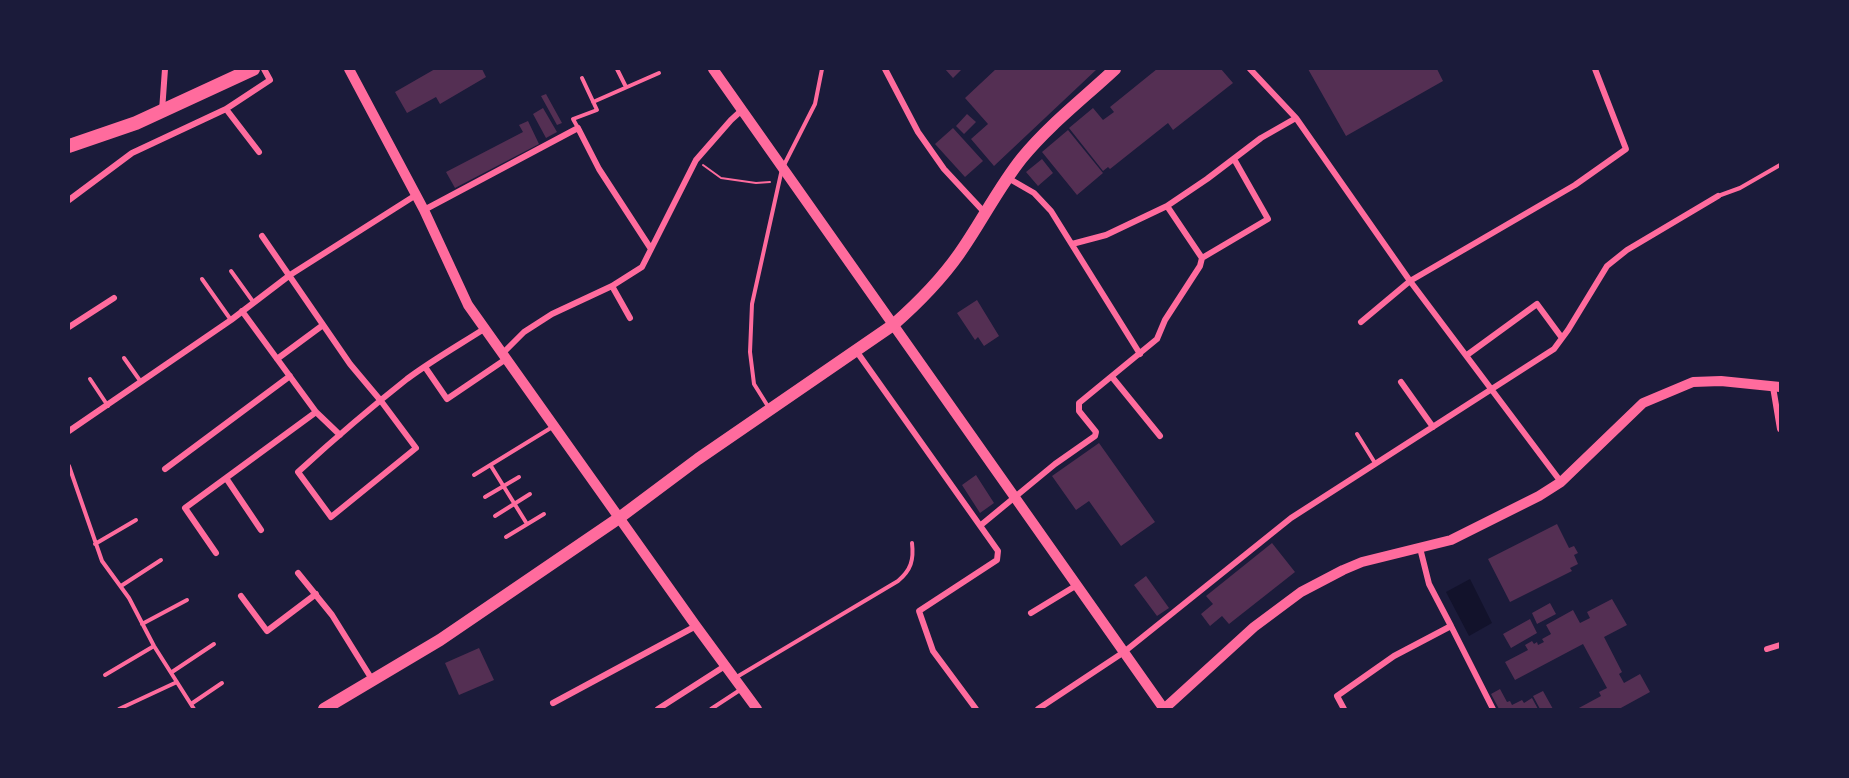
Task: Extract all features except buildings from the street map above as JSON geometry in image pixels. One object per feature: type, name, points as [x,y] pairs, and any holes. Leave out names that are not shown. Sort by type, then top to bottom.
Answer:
[{"type":"highway","points":[[69,146],[136,123],[253,69]]},
{"type":"main road","points":[[324,709],[440,640],[619,518],[698,459],[857,352],[893,325],[942,277],[1008,178],[1034,144],[1115,69]]},
{"type":"street","points":[[162,112],[165,69]]},
{"type":"street","points":[[69,200],[132,153],[226,109],[270,80],[264,69]]},
{"type":"street","points":[[349,69],[424,210],[459,288],[484,329],[757,709]]},
{"type":"street","points":[[713,69],[1164,709],[1254,627],[1301,592],[1362,562],[1451,540],[1539,496],[1561,482],[1642,403],[1668,391],[1693,382],[1721,381],[1777,387],[1780,429]]},
{"type":"street","points":[[885,69],[918,132],[944,170],[986,213]]},
{"type":"street","points":[[1250,69],[1296,118],[1410,281],[1561,482]]},
{"type":"street","points":[[1361,322],[1410,281],[1575,185],[1626,149],[1595,69]]},
{"type":"street","points":[[226,109],[259,152]]},
{"type":"street","points":[[425,367],[447,399],[504,356],[524,332],[552,314],[612,286],[642,267],[696,160],[742,110]]},
{"type":"street","points":[[1072,244],[1106,235],[1167,206],[1261,138],[1296,118]]},
{"type":"street","points":[[424,210],[578,128],[599,169],[651,249]]},
{"type":"street","points":[[981,525],[1055,464],[1095,436],[1096,432],[1077,406],[1079,402],[1157,339],[1165,320],[1200,266],[1202,258],[1268,219],[1234,159]]},
{"type":"street","points":[[1008,178],[1034,193],[1051,211],[1140,354]]},
{"type":"street","points":[[69,431],[142,383],[290,275],[416,195]]},
{"type":"street","points":[[1038,709],[1124,652],[1291,518],[1554,349],[1607,266],[1627,250],[1718,196]]},
{"type":"street","points":[[1167,206],[1202,258]]},
{"type":"street","points":[[262,236],[350,364],[381,401],[416,448],[331,517],[298,472],[340,435],[381,401],[408,378],[484,329]]},
{"type":"street","points":[[612,286],[630,318]]},
{"type":"street","points":[[69,327],[114,298]]},
{"type":"street","points":[[1467,355],[1537,304],[1563,338]]},
{"type":"street","points":[[242,311],[316,412],[340,435]]},
{"type":"street","points":[[277,359],[323,325]]},
{"type":"street","points":[[857,352],[998,550],[997,560],[919,611],[933,651],[976,709]]},
{"type":"street","points":[[165,469],[290,376]]},
{"type":"street","points":[[1112,377],[1160,436]]},
{"type":"street","points":[[1401,382],[1433,427]]},
{"type":"street","points":[[216,553],[185,508],[316,412]]},
{"type":"street","points":[[226,478],[261,530]]},
{"type":"street","points":[[1420,548],[1429,584],[1493,709]]},
{"type":"street","points":[[298,573],[332,615],[373,681]]},
{"type":"street","points":[[1031,613],[1077,585]]},
{"type":"street","points":[[241,596],[267,631],[316,594]]},
{"type":"street","points":[[553,703],[696,626]]},
{"type":"street","points":[[1344,709],[1337,696],[1394,656],[1450,626]]},
{"type":"street","points":[[1767,648],[1780,645]]},
{"type":"street","points":[[658,709],[725,666]]},
{"type":"lane","points":[[617,69],[627,87]]},
{"type":"lane","points":[[771,411],[754,384],[751,340],[752,304],[782,169],[815,104],[822,69]]},
{"type":"lane","points":[[593,102],[659,73]]},
{"type":"lane","points":[[578,128],[573,119],[597,110],[582,78]]},
{"type":"lane","points":[[1718,196],[1740,188],[1780,165]]},
{"type":"lane","points":[[231,271],[254,303]]},
{"type":"lane","points":[[202,279],[231,320]]},
{"type":"lane","points":[[124,357],[142,383]]},
{"type":"lane","points":[[90,379],[108,406]]},
{"type":"lane","points":[[474,476],[555,426]]},
{"type":"lane","points":[[1357,434],[1375,463]]},
{"type":"lane","points":[[69,466],[102,561],[121,586],[154,646],[194,709]]},
{"type":"lane","points":[[491,466],[527,524]]},
{"type":"lane","points":[[485,497],[519,477]]},
{"type":"lane","points":[[495,516],[530,494]]},
{"type":"lane","points":[[506,537],[544,514]]},
{"type":"lane","points":[[96,544],[136,520]]},
{"type":"lane","points":[[734,678],[898,581],[908,572],[913,556],[912,543]]},
{"type":"lane","points":[[121,586],[161,560]]},
{"type":"lane","points":[[142,624],[187,600]]},
{"type":"lane","points":[[171,672],[214,644]]},
{"type":"lane","points":[[105,675],[154,646]]},
{"type":"lane","points":[[119,709],[177,682]]},
{"type":"lane","points":[[191,704],[222,683]]},
{"type":"lane","points":[[711,709],[742,689]]},
{"type":"path","points":[[696,160],[721,178],[756,183],[780,181]]},
{"type":"shaded area","points":[[1470,579],[1492,623],[1469,636],[1446,592]]}]
